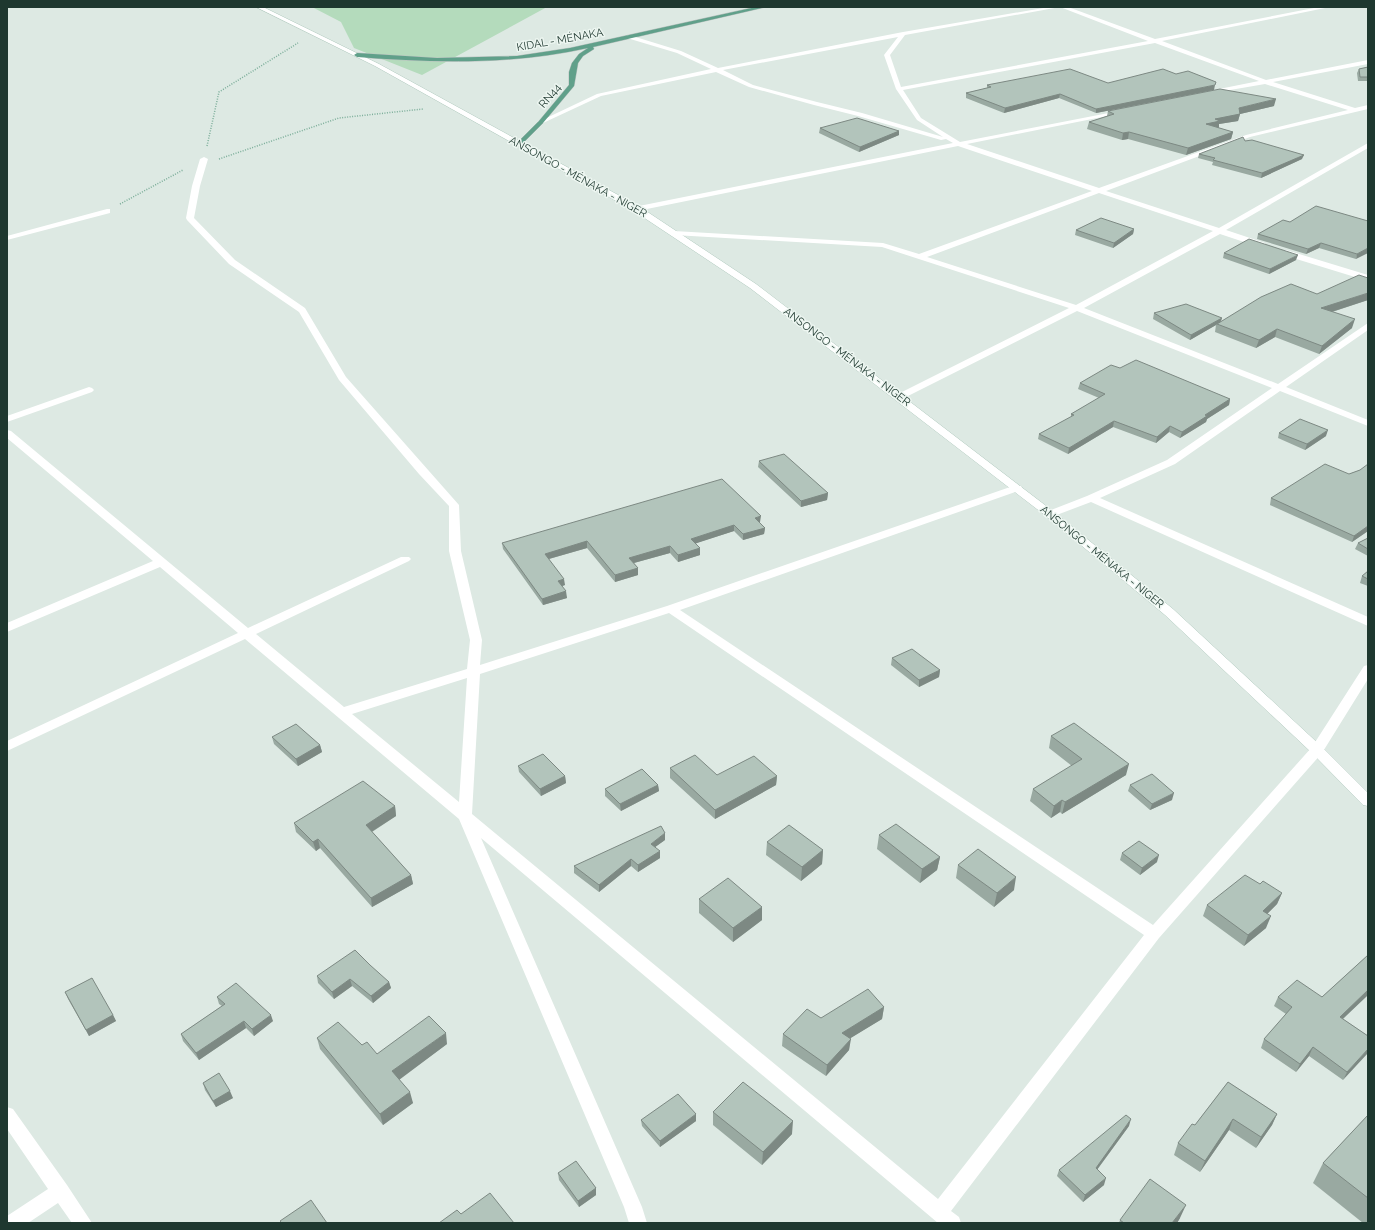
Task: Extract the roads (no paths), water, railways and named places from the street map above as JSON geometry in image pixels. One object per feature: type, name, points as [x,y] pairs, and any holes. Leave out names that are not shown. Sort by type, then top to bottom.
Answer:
[{"type":"main road","name":"KIDAL - MÉNAKA","points":[[357,55],[429,61],[460,62],[507,60],[546,55],[602,44],[763,7]]},
{"type":"main road","name":"RN44","points":[[519,144],[541,122],[572,85],[571,71],[581,54],[602,44]]},
{"type":"street","name":"ANSONGO - MÉNAKA - NIGER","points":[[259,7],[357,55],[638,209],[753,286],[1017,488],[1169,612],[1317,750],[1368,801]]},
{"type":"street","points":[[541,122],[599,95],[716,70],[904,34],[1058,7]]},
{"type":"street","points":[[1064,7],[1266,82],[1368,115]]},
{"type":"street","points":[[899,88],[1155,41],[1327,7]]},
{"type":"street","points":[[904,34],[887,55],[899,88],[919,120],[959,144]]},
{"type":"street","points":[[629,37],[679,52],[751,86],[816,104],[860,114],[959,144],[1219,231],[1368,278]]},
{"type":"street","points":[[1205,94],[1368,62]]},
{"type":"street","points":[[918,257],[1248,136],[1368,107]]},
{"type":"street","points":[[638,209],[1128,110]]},
{"type":"street","points":[[899,397],[1077,308],[1219,231],[1368,145]]},
{"type":"street","points":[[203,162],[196,186],[190,218],[232,262],[302,310],[342,378],[423,472],[454,505],[455,551],[476,640],[465,817],[630,1199],[638,1223]]},
{"type":"street","points":[[7,238],[107,211]]},
{"type":"street","points":[[674,233],[883,245],[1077,308],[1368,423]]},
{"type":"street","points":[[1050,514],[1091,498],[1171,462],[1368,326]]},
{"type":"street","points":[[7,419],[89,390]]},
{"type":"street","points":[[7,434],[952,1223]]},
{"type":"street","points":[[341,713],[671,609],[1017,488]]},
{"type":"street","points":[[1091,498],[1368,622]]},
{"type":"street","points":[[7,746],[405,559]]},
{"type":"street","points":[[7,628],[161,562]]},
{"type":"street","points":[[671,609],[1154,934]]},
{"type":"street","points":[[939,1212],[1154,934],[1317,750],[1368,669]]},
{"type":"street","points":[[7,1115],[83,1223]]},
{"type":"street","points":[[12,1223],[61,1191]]}]
